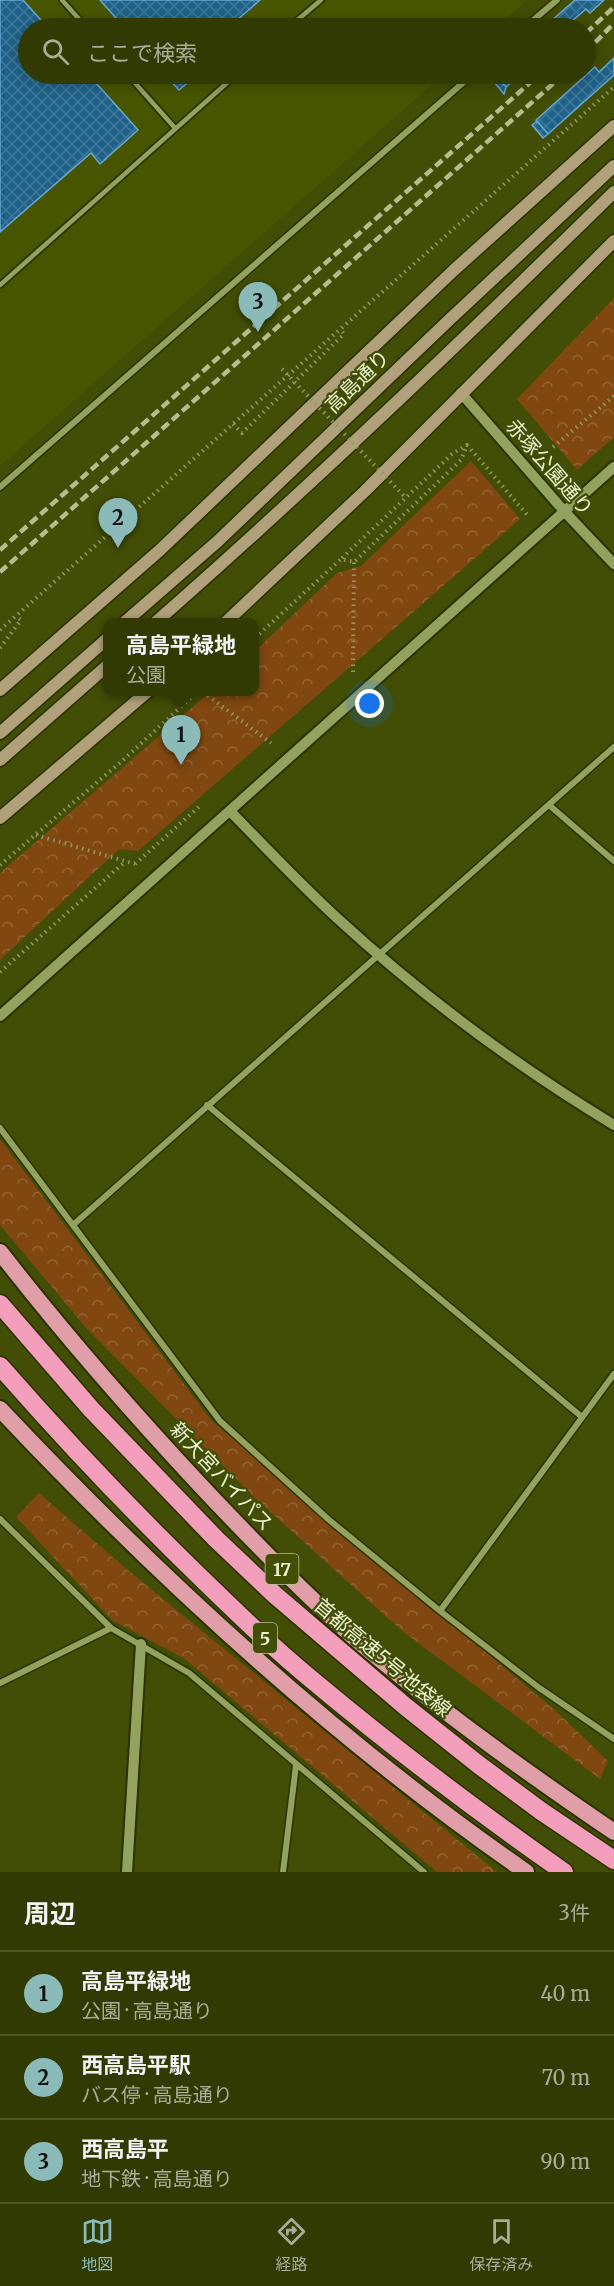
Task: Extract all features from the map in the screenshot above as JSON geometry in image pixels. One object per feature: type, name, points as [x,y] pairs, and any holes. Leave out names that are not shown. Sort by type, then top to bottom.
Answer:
[{"type":"highway","name":"新大宮バイパス","points":[[0,1252],[113,1390],[234,1521],[349,1633],[493,1746],[614,1832]]},
{"type":"highway","name":"首都高速5号池袋線","points":[[0,1304],[98,1417],[216,1539],[274,1595],[406,1707],[479,1765],[614,1860]]},
{"type":"highway","name":"5","points":[[0,1366],[76,1452],[248,1623],[309,1678],[462,1799],[564,1872]]},
{"type":"highway","points":[[0,1409],[42,1454],[210,1617],[372,1756],[526,1872]]},
{"type":"main road","points":[[0,690],[160,550],[454,270],[614,126]]},
{"type":"main road","name":"高島通り","points":[[130,618],[218,541],[614,166]]},
{"type":"main road","points":[[161,618],[232,556],[437,364],[614,192]]},
{"type":"main road","points":[[230,618],[365,491],[614,241]]},
{"type":"main road","points":[[0,733],[103,642]]},
{"type":"main road","points":[[0,760],[103,669]]},
{"type":"main road","points":[[0,818],[142,696]]},
{"type":"street","points":[[535,18],[556,0]]},
{"type":"street","points":[[0,487],[461,84]]},
{"type":"street","name":"赤塚公園通り","points":[[461,393],[564,511],[614,564]]},
{"type":"street","points":[[0,1016],[614,467]]},
{"type":"street","points":[[73,1225],[614,747]]},
{"type":"street","points":[[549,805],[614,861]]},
{"type":"street","points":[[230,811],[298,882],[379,956],[508,1057],[614,1125]]},
{"type":"street","points":[[207,1105],[582,1417]]},
{"type":"street","points":[[0,1128],[220,1421],[328,1519],[440,1611],[538,1687],[614,1738]]},
{"type":"street","points":[[440,1611],[614,1374]]},
{"type":"street","points":[[0,1519],[111,1628],[189,1672],[424,1872]]},
{"type":"street","points":[[0,1683],[111,1628]]},
{"type":"street","points":[[127,1872],[141,1644]]},
{"type":"street","points":[[283,1872],[296,1765]]},
{"type":"lane","points":[[62,0],[78,18]]},
{"type":"lane","points":[[300,18],[321,0]]},
{"type":"lane","points":[[136,84],[175,128]]},
{"type":"lane","points":[[0,285],[226,84]]},
{"type":"path","points":[[0,630],[614,87]]},
{"type":"path","points":[[233,424],[242,434],[344,334],[340,329]]},
{"type":"path","points":[[282,369],[406,498]]},
{"type":"path","points":[[553,447],[614,396]]},
{"type":"path","points":[[259,634],[452,454],[467,445]]},
{"type":"path","points":[[467,445],[531,519]]},
{"type":"path","points":[[353,672],[354,562],[461,460],[467,445]]},
{"type":"path","points":[[341,559],[354,562]]},
{"type":"path","points":[[0,648],[21,620],[16,616]]},
{"type":"path","points":[[0,865],[122,761],[193,696]]},
{"type":"path","points":[[208,696],[271,743]]},
{"type":"path","points":[[35,835],[135,864]]},
{"type":"path","points":[[0,972],[126,861]]},
{"type":"shaded area","points":[[0,0],[527,0],[506,18],[18,18],[18,84],[433,84],[0,466]]},
{"type":"green space","points":[[614,298],[614,437],[577,470],[517,399]]},
{"type":"green space","points":[[471,461],[520,519],[138,851],[119,849],[0,960],[0,873],[205,696],[259,696],[259,647],[337,573],[361,566]]},
{"type":"green space","points":[[0,1139],[211,1420],[558,1713],[608,1761],[600,1779],[401,1630],[255,1498],[87,1329],[0,1225]]},
{"type":"green space","points":[[39,1493],[124,1567],[497,1872],[437,1872],[185,1659],[112,1620],[16,1517]]},
{"type":"building","points":[[0,0],[23,0],[39,18],[18,18],[18,84],[97,84],[138,130],[100,164],[91,153],[0,232]]},
{"type":"building","points":[[100,0],[260,0],[239,18],[116,18]]},
{"type":"building","points":[[575,0],[604,0],[590,13],[586,9],[576,18],[554,18]]},
{"type":"building","points":[[614,58],[614,75],[548,134],[536,120],[576,84],[596,84],[596,68],[599,72]]},
{"type":"building","points":[[173,84],[186,84],[179,90]]},
{"type":"building","points":[[496,84],[503,84],[506,87],[504,94]]},
{"type":"building","points":[[537,121],[548,134],[543,138],[532,125]]},
{"type":"railway","points":[[596,24],[614,7]]},
{"type":"railway","points":[[596,42],[614,23]]},
{"type":"railway","points":[[0,550],[529,84]]},
{"type":"railway","points":[[0,572],[553,84]]},
{"type":"place","name":"西高島平","points":[[258,332]]},
{"type":"place","name":"西高島平駅","points":[[118,548]]},
{"type":"place","name":"高島平緑地","points":[[181,765]]}]
